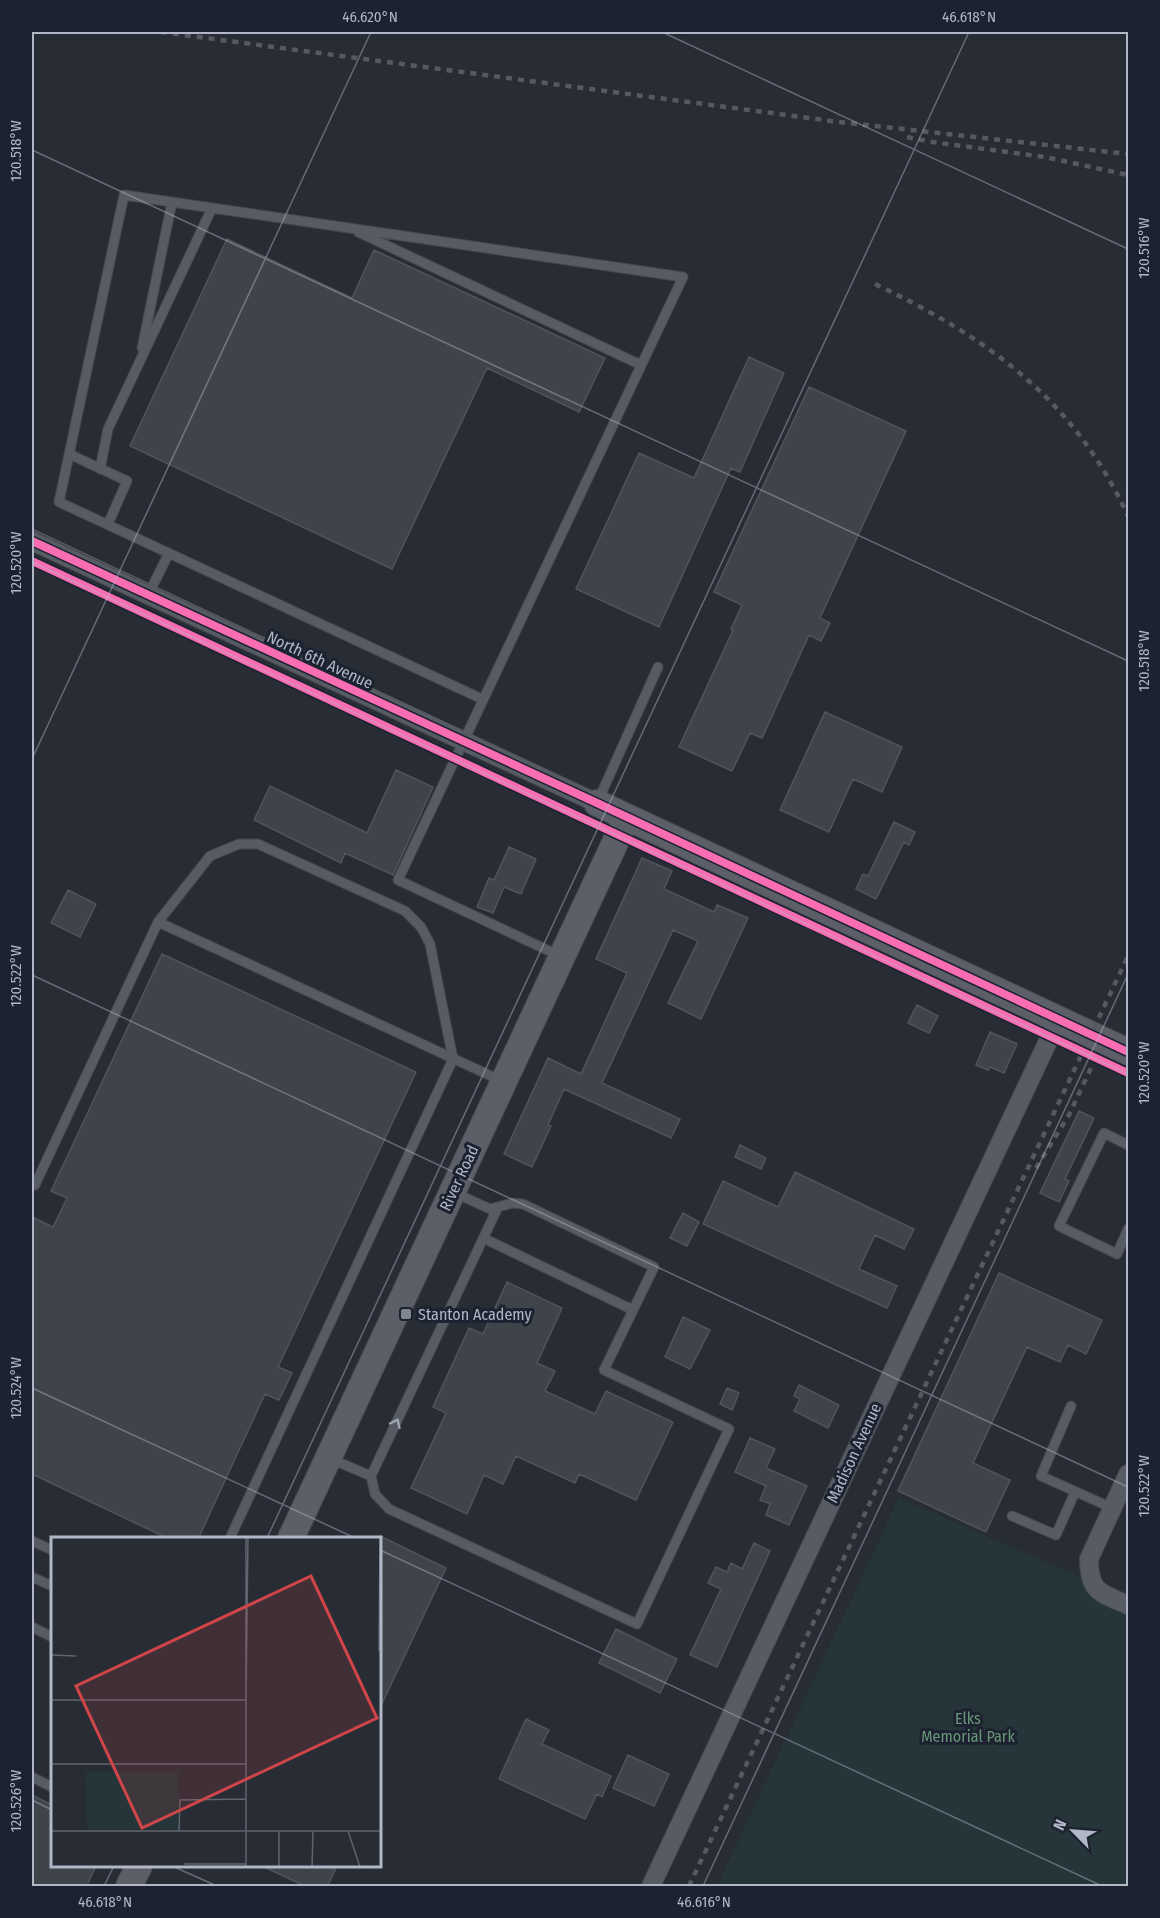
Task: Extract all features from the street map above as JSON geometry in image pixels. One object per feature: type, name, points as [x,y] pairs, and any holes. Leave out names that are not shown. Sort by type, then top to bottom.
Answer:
[{"type":"street","name":"North 6th Avenue","points":[[32,541],[597,803]]},
{"type":"street","points":[[597,803],[1128,1052]]},
{"type":"street","name":"River Road","points":[[292,1537],[627,817]]},
{"type":"street","name":"Madison Avenue","points":[[651,1887],[1058,1020]]},
{"type":"street","points":[[1128,1474],[1089,1559],[1089,1574],[1094,1587],[1101,1593],[1128,1605]]},
{"type":"street","points":[[129,1887],[139,1867]]},
{"type":"lane","points":[[482,699],[59,502],[124,195],[682,277],[398,880],[562,957]]},
{"type":"lane","points":[[139,362],[172,202]]},
{"type":"lane","points":[[100,469],[108,429],[212,208]]},
{"type":"lane","points":[[347,227],[641,365]]},
{"type":"lane","points":[[69,454],[128,481],[108,524]]},
{"type":"lane","points":[[148,596],[169,553]]},
{"type":"lane","points":[[597,803],[658,667]]},
{"type":"lane","points":[[32,1183],[35,1185],[158,922],[210,856],[238,844],[258,844],[405,911],[421,927],[430,944],[453,1059],[231,1537]]},
{"type":"lane","points":[[158,922],[504,1082]]},
{"type":"lane","points":[[1128,1145],[1104,1133],[1059,1226],[1117,1254],[1128,1229]]},
{"type":"lane","points":[[453,1192],[490,1209],[513,1203],[524,1204],[654,1267],[604,1370],[729,1429],[637,1624],[389,1509],[375,1494],[371,1476],[498,1207]]},
{"type":"lane","points":[[483,1238],[633,1310]]},
{"type":"lane","points":[[1071,1406],[1041,1476],[1112,1508]]},
{"type":"lane","points":[[329,1458],[371,1476]]},
{"type":"lane","points":[[1012,1516],[1056,1535],[1076,1492]]},
{"type":"lane","points":[[32,1541],[51,1550]]},
{"type":"lane","points":[[32,1577],[51,1586]]},
{"type":"lane","points":[[32,1627],[51,1636]]},
{"type":"lane","points":[[32,1777],[51,1786]]},
{"type":"green space","name":"Elks Memorial Park","points":[[899,1498],[1128,1598],[1128,1886],[717,1886]]},
{"type":"building","points":[[227,239],[352,298],[374,250],[605,358],[579,412],[487,368],[392,569],[130,446]]},
{"type":"building","points":[[749,357],[784,373],[740,472],[731,468],[659,627],[576,589],[639,453],[694,478]]},
{"type":"building","points":[[809,387],[906,431],[820,618],[830,623],[821,641],[809,635],[762,738],[750,733],[732,771],[679,747],[733,630],[731,629],[742,605],[714,592]]},
{"type":"building","points":[[825,712],[902,747],[882,792],[853,779],[829,832],[780,810]]},
{"type":"building","points":[[396,770],[433,787],[393,875],[345,853],[341,863],[254,820],[270,786],[367,833]]},
{"type":"building","points":[[894,822],[915,832],[909,845],[904,842],[876,899],[856,889],[863,874],[868,876]]},
{"type":"building","points":[[509,847],[536,859],[521,894],[504,887],[493,913],[477,907],[489,878],[494,880]]},
{"type":"building","points":[[642,858],[672,871],[664,889],[714,912],[717,905],[748,918],[701,1019],[668,1003],[698,941],[673,930],[602,1083],[680,1119],[671,1138],[564,1089],[548,1125],[551,1126],[532,1167],[504,1154],[548,1058],[581,1074],[627,973],[596,959]]},
{"type":"building","points":[[68,890],[96,904],[80,937],[51,923]]},
{"type":"building","points":[[162,954],[416,1072],[278,1367],[292,1373],[279,1400],[265,1394],[199,1537],[165,1537],[32,1474],[32,1217],[53,1227],[67,1198],[51,1191]]},
{"type":"building","points":[[917,1005],[938,1016],[929,1033],[908,1023]]},
{"type":"building","points":[[990,1032],[1017,1044],[1004,1073],[990,1067],[988,1070],[976,1065]]},
{"type":"building","points":[[1079,1111],[1094,1118],[1065,1179],[1069,1181],[1059,1202],[1040,1193]]},
{"type":"building","points":[[740,1145],[766,1158],[761,1169],[735,1157]]},
{"type":"building","points":[[795,1172],[914,1229],[904,1249],[875,1235],[859,1269],[897,1286],[887,1308],[703,1224],[723,1181],[778,1207]]},
{"type":"building","points":[[683,1213],[699,1222],[687,1246],[670,1238]]},
{"type":"building","points":[[999,1273],[1102,1320],[1086,1354],[1068,1345],[1060,1362],[1027,1347],[973,1463],[1010,1480],[986,1532],[898,1491]]},
{"type":"building","points":[[507,1282],[562,1308],[537,1363],[555,1371],[545,1391],[595,1414],[606,1391],[673,1422],[636,1500],[579,1474],[575,1483],[516,1456],[503,1484],[484,1475],[467,1514],[411,1488],[446,1413],[433,1407],[469,1328],[483,1334]]},
{"type":"building","points":[[683,1317],[710,1330],[690,1369],[665,1357]]},
{"type":"building","points":[[799,1385],[839,1405],[828,1428],[794,1411],[800,1399],[794,1396]]},
{"type":"building","points":[[727,1388],[739,1393],[732,1410],[720,1404]]},
{"type":"building","points":[[750,1438],[775,1449],[766,1468],[807,1486],[789,1525],[766,1515],[770,1504],[760,1500],[766,1486],[735,1472]]},
{"type":"building","points":[[380,1536],[446,1568],[381,1706],[381,1537]]},
{"type":"building","points":[[754,1543],[770,1551],[717,1667],[690,1655],[721,1589],[708,1583],[716,1567],[727,1572],[731,1563],[742,1569]]},
{"type":"building","points":[[616,1629],[677,1659],[660,1693],[599,1663]]},
{"type":"building","points":[[526,1719],[549,1730],[542,1744],[611,1776],[602,1797],[597,1794],[585,1819],[499,1779]]},
{"type":"building","points":[[628,1755],[669,1774],[654,1806],[613,1788]]},
{"type":"building","points":[[32,1795],[51,1804],[51,1867],[96,1867],[86,1887],[32,1887]]},
{"type":"building","points":[[264,1867],[337,1867],[327,1887],[307,1887]]},
{"type":"tram line","points":[[32,529],[546,770],[597,803]]},
{"type":"railway","points":[[161,32],[839,122],[1128,154]]},
{"type":"railway","points":[[907,137],[1045,157],[1128,175]]},
{"type":"railway","points":[[875,284],[955,327],[1024,376],[1054,405],[1082,438],[1106,475],[1128,516]]},
{"type":"railway","points":[[689,1886],[1128,956]]},
{"type":"railway","points":[[1036,1168],[1069,1115],[1091,1068]]},
{"type":"cycle path","points":[[32,541],[1128,1052]]},
{"type":"cycle path","points":[[32,561],[1128,1073]]},
{"type":"place","name":"Stanton Academy","points":[[406,1314]]}]
